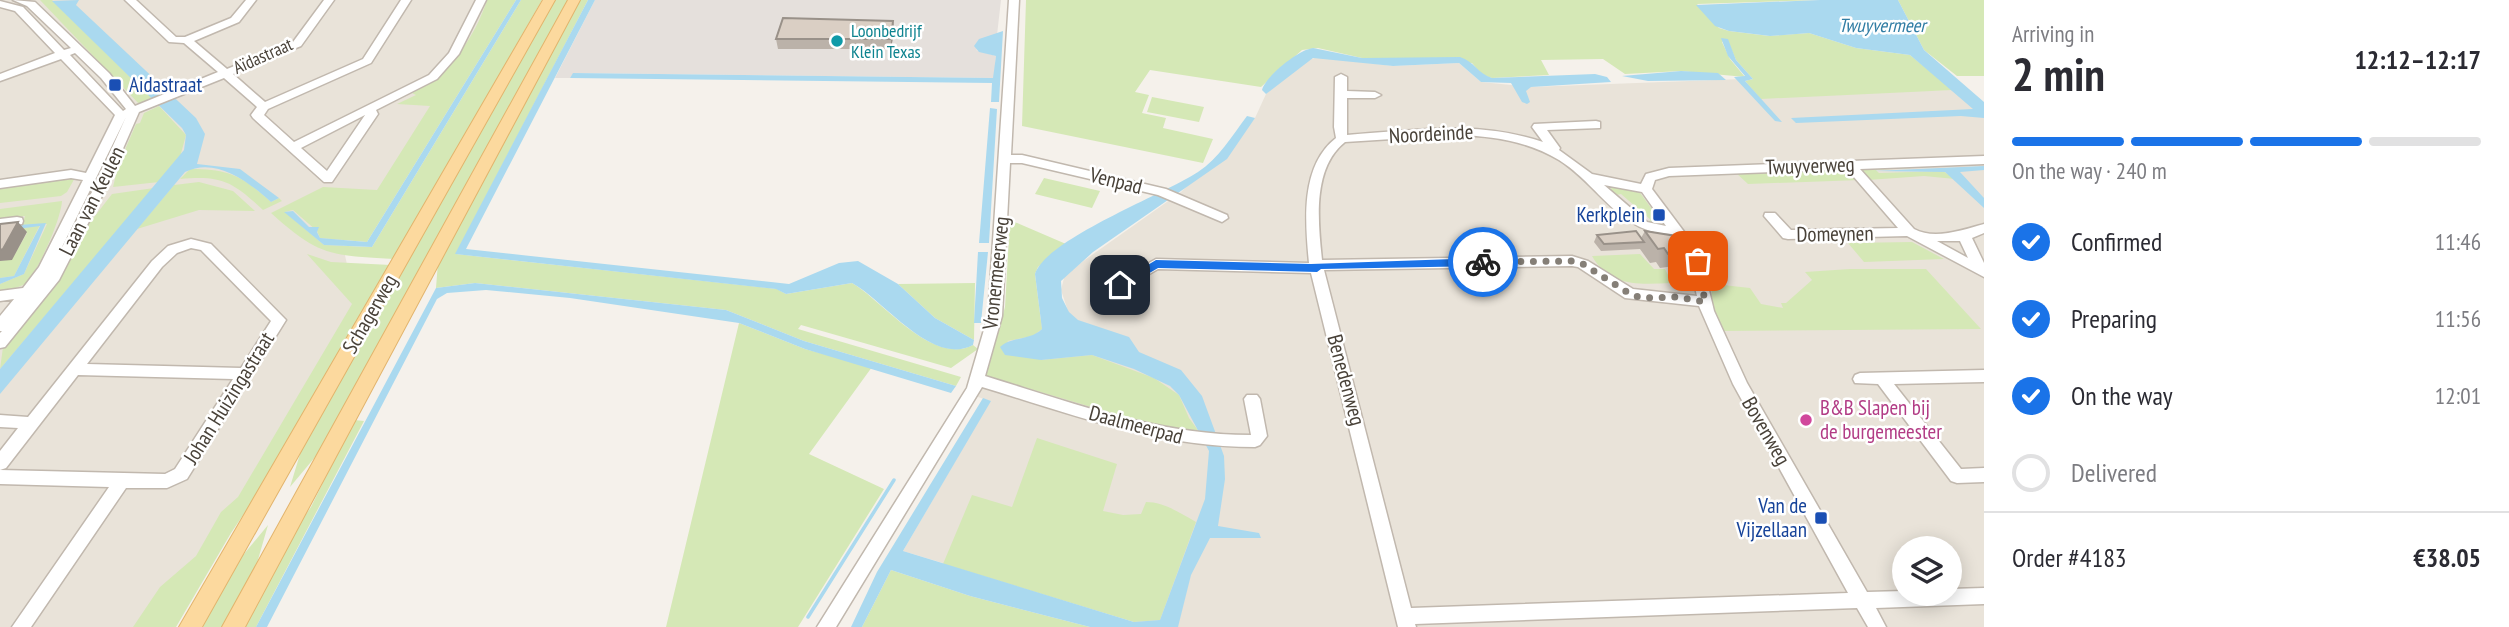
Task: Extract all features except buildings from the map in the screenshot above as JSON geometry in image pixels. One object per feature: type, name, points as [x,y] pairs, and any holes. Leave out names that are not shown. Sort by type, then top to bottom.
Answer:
[{"type":"main road","name":"Schagerweg","points":[[190,627],[549,0]]},
{"type":"main road","name":"Schagerweg","points":[[233,627],[574,0]]},
{"type":"street","points":[[130,0],[173,40],[187,40],[235,20],[251,0]]},
{"type":"street","name":"Aïdastraat","points":[[127,113],[297,44],[329,0]]},
{"type":"street","points":[[370,110],[372,114],[328,179],[257,115],[264,107],[367,61],[406,0]]},
{"type":"street","points":[[293,147],[422,85],[438,73],[454,54],[481,0]]},
{"type":"street","name":"Vronermeerweg","points":[[826,627],[978,380],[995,316],[1014,0]]},
{"type":"street","name":"Laan van Keulen","points":[[0,342],[38,290],[45,269],[127,113],[69,51],[11,2]]},
{"type":"street","points":[[187,40],[264,107]]},
{"type":"street","points":[[0,78],[69,51]]},
{"type":"street","points":[[1341,77],[1344,94],[1338,133],[1342,139]]},
{"type":"street","name":"Noordeinde","points":[[1344,94],[1375,95]]},
{"type":"street","name":"Noordeinde","points":[[1562,157],[1538,127],[1596,125]]},
{"type":"street","name":"Noordeinde","points":[[1342,139],[1493,132],[1522,138],[1562,157],[1591,178]]},
{"type":"street","name":"Benedenweg","points":[[1342,139],[1333,145],[1324,160],[1315,191],[1312,233],[1316,266],[1405,622]]},
{"type":"street","name":"Venpad","points":[[1005,159],[1033,161],[1168,195],[1222,218]]},
{"type":"street","name":"Twuyverweg","points":[[1646,189],[1650,177],[1669,172],[1984,160]]},
{"type":"street","points":[[1850,165],[1915,235],[1982,270]]},
{"type":"street","points":[[0,184],[71,174],[86,177]]},
{"type":"street","points":[[1591,178],[1646,189],[1676,230]]},
{"type":"street","points":[[1591,178],[1642,225],[1658,230],[1676,230]]},
{"type":"street","name":"Domeynen","points":[[1770,216],[1788,235],[1964,236]]},
{"type":"street","points":[[0,223],[17,221]]},
{"type":"street","points":[[1982,270],[1964,236],[1984,228]]},
{"type":"street","name":"Bovenweg","points":[[1676,230],[1698,261],[1705,302],[1740,384],[1877,627]]},
{"type":"street","name":"Johan Huizingastraat","points":[[0,463],[162,258],[179,246],[194,243],[206,247],[279,320],[181,474],[167,481],[0,477]]},
{"type":"street","points":[[1120,285],[1156,264],[1316,266],[1572,261],[1583,264],[1630,294],[1642,298],[1678,297],[1705,302]]},
{"type":"street","points":[[0,296],[38,290]]},
{"type":"street","name":"Laan van Keulen","points":[[0,326],[38,290]]},
{"type":"street","points":[[76,369],[246,374]]},
{"type":"street","points":[[1860,379],[1984,376]]},
{"type":"street","points":[[1882,379],[1957,476],[1984,475]]},
{"type":"street","name":"Daalmeerpad","points":[[978,380],[1174,437],[1221,443],[1255,441],[1259,436],[1252,399]]},
{"type":"street","points":[[0,421],[32,423]]},
{"type":"street","points":[[21,627],[122,481]]},
{"type":"street","points":[[1405,622],[1984,596]]},
{"type":"shaded area","points":[[0,0],[498,0],[379,192],[342,242],[357,309],[163,627],[0,627]]},
{"type":"shaded area","points":[[595,0],[1001,0],[997,35],[976,50],[996,56],[994,78],[574,73],[570,78],[555,78]]},
{"type":"shaded area","points":[[1318,57],[1393,66],[1459,63],[1481,82],[1531,87],[1742,79],[1758,93],[1953,90],[1984,117],[1984,627],[1155,627],[903,551],[990,401],[975,396],[986,376],[995,340],[1068,311],[1061,290],[1065,274],[1181,192],[1255,118],[1266,94],[1304,61]]},
{"type":"green space","points":[[40,0],[52,0],[153,99],[140,105]]},
{"type":"green space","points":[[487,0],[516,0],[367,242],[320,238],[317,231],[293,210],[285,212],[324,245],[372,247],[521,0],[542,0],[394,259],[327,251],[302,238],[271,213],[323,187],[377,190],[430,106],[397,104],[416,95],[412,93],[449,65],[475,28]]},
{"type":"green space","points":[[555,0],[569,0],[321,450],[290,487],[304,441]]},
{"type":"green space","points":[[579,0],[588,0],[456,254],[777,289],[786,294],[852,283],[925,339],[941,347],[957,349],[973,345],[978,349],[951,368],[801,325],[798,329],[961,377],[956,386],[804,341],[726,310],[475,283],[436,288],[438,262]]},
{"type":"green space","points":[[1026,0],[1820,0],[1697,4],[1719,28],[1729,31],[1769,36],[1809,33],[1856,48],[1910,55],[1953,90],[1761,99],[1745,81],[1753,79],[1736,60],[1727,39],[1722,42],[1730,59],[1745,77],[1681,71],[1625,74],[1603,59],[1541,60],[1549,75],[1492,78],[1482,75],[1472,63],[1362,58],[1318,48],[1302,50],[1261,87],[1150,70],[1135,92],[1149,95],[1142,113],[1166,118],[1163,128],[1213,139],[1203,163],[1022,126]]},
{"type":"green space","points":[[1898,0],[1984,0],[1984,76],[1957,76],[1924,50]]},
{"type":"green space","points":[[1152,97],[1204,107],[1199,122],[1147,112]]},
{"type":"green space","points":[[159,106],[186,135],[180,157],[159,182],[113,187],[118,166],[136,124],[140,123],[144,113]]},
{"type":"green space","points":[[1984,164],[1876,170],[1879,173],[1943,171],[1955,179],[1924,176],[1868,180],[1861,170]]},
{"type":"green space","points":[[190,169],[215,170],[235,176],[271,202],[279,198],[282,201],[263,210],[226,182],[206,178],[180,179]]},
{"type":"green space","points":[[1846,169],[1860,180],[1748,184],[1735,172]]},
{"type":"green space","points":[[76,176],[67,192],[61,196],[0,203],[0,186]]},
{"type":"green space","points":[[1044,178],[1100,191],[1092,208],[1035,194]]},
{"type":"green space","points":[[199,182],[233,191],[255,211],[199,210],[137,229],[174,185]]},
{"type":"green space","points":[[1613,186],[1638,190],[1662,223],[1646,222],[1651,220],[1621,194],[1612,196],[1609,191]]},
{"type":"green space","points":[[154,188],[0,369],[3,347],[56,286],[88,225],[112,194]]},
{"type":"green space","points":[[62,201],[54,231],[31,276],[23,285],[0,291],[0,284],[24,274],[47,224],[22,225],[25,216],[0,220],[0,209]]},
{"type":"green space","points":[[1010,220],[1066,244],[1038,267],[1035,274],[1042,329],[1033,336],[1007,341],[1041,360],[1092,355],[1154,378],[1179,395],[1189,418],[1200,433],[1172,431],[986,376],[1005,307]]},
{"type":"green space","points":[[40,225],[14,276],[0,278],[0,261],[12,259],[27,233],[17,229]]},
{"type":"green space","points":[[1912,242],[1944,259],[1864,262],[1848,243]]},
{"type":"green space","points":[[307,254],[331,262],[391,265],[272,472],[231,533],[176,627],[133,627],[160,587],[196,556],[221,512],[238,497],[352,304]]},
{"type":"green space","points":[[1640,254],[1654,269],[1665,269],[1672,283],[1637,283],[1617,279],[1599,266],[1592,256]]},
{"type":"green space","points":[[1926,269],[1981,329],[1721,331],[1712,302],[1714,284],[1750,288],[1761,304],[1783,308],[1781,303],[1786,303],[1812,280],[1805,272]]},
{"type":"green space","points":[[975,283],[974,340],[935,318],[898,284]]},
{"type":"green space","points":[[739,323],[805,349],[872,367],[809,454],[884,489],[798,627],[666,627]]},
{"type":"green space","points":[[354,420],[364,421],[256,627],[241,627],[285,544],[311,507]]},
{"type":"green space","points":[[1037,438],[1117,464],[1103,511],[1123,515],[1141,514],[1146,502],[1153,502],[1196,522],[1160,620],[1134,622],[943,564],[972,495],[1012,507]]},
{"type":"green space","points":[[268,525],[255,570],[225,627],[203,627],[230,571]]},
{"type":"green space","points":[[891,570],[970,596],[1090,627],[862,627]]},
{"type":"water","points":[[79,0],[76,5],[196,118],[205,134],[197,164],[240,169],[279,198],[271,202],[243,180],[220,169],[197,168],[185,172],[0,394],[0,369],[184,150],[186,135],[182,128],[52,1]]},
{"type":"water","points":[[516,0],[521,0],[372,247],[324,245],[284,212],[293,211],[309,227],[319,227],[317,232],[320,238],[367,242]]},
{"type":"water","points":[[588,0],[595,0],[466,249],[789,284],[839,263],[858,261],[898,284],[935,318],[974,340],[973,345],[957,349],[941,347],[925,340],[852,283],[786,294],[776,289],[455,254]]},
{"type":"water","name":"Twuyvermeer","points":[[1898,0],[1924,50],[1984,102],[1984,118],[1961,116],[1796,123],[1791,118],[1973,109],[1910,55],[1856,48],[1809,33],[1770,36],[1729,31],[1715,26],[1696,5]]},
{"type":"water","points":[[1003,31],[999,102],[991,102],[992,83],[570,78],[573,73],[993,78],[996,56],[979,52],[974,46],[979,39]]},
{"type":"water","points":[[1721,38],[1728,39],[1736,60],[1753,79],[1745,81],[1782,122],[1775,121],[1734,77],[1745,76],[1728,56]]},
{"type":"water","points":[[1313,48],[1362,58],[1460,57],[1492,78],[1595,74],[1607,77],[1611,82],[1531,87],[1526,91],[1530,102],[1527,104],[1522,102],[1511,83],[1481,82],[1459,63],[1393,66],[1313,58],[1266,94],[1262,90],[1283,64],[1299,53]]},
{"type":"water","points":[[1681,71],[1718,73],[1726,80],[1648,81],[1622,76]]},
{"type":"water","points":[[990,108],[997,109],[989,243],[979,243]]},
{"type":"water","points":[[1247,116],[1255,118],[1227,159],[1093,252],[1061,281],[1062,298],[1069,312],[1078,320],[1129,337],[1139,352],[1181,370],[1202,396],[1224,456],[1225,479],[1218,526],[1259,533],[1261,538],[1210,538],[1191,575],[1178,627],[1090,627],[970,596],[891,570],[862,627],[851,627],[877,572],[983,398],[991,401],[903,551],[1134,622],[1160,620],[1205,499],[1209,451],[1179,395],[1170,386],[1134,369],[1092,355],[1041,360],[1005,355],[1000,347],[1042,329],[1035,274],[1044,261],[1082,232],[1198,172],[1219,153]]},
{"type":"water","points":[[1984,166],[1984,170],[1960,172],[1984,198],[1984,208],[1945,172],[1874,171]]},
{"type":"water","points":[[46,223],[24,274],[0,284],[0,278],[14,276],[40,226],[17,229],[19,225]]},
{"type":"water","points":[[978,252],[988,252],[981,323],[974,323]]},
{"type":"water","points":[[475,283],[726,310],[804,341],[956,386],[951,393],[805,349],[739,323],[570,298],[486,290],[447,293],[437,299],[267,627],[256,627],[436,288]]},
{"type":"waterway","points":[[808,617],[894,480]]},
{"type":"way so far","points":[[1483,262],[1572,261],[1583,264],[1619,289],[1642,298],[1678,297],[1705,302],[1698,261]]},
{"type":"place","name":"Loonbedrijf Klein Texas","points":[[837,41]]},
{"type":"place","name":"Aidastraat","points":[[115,85]]},
{"type":"place","name":"Kerkplein","points":[[1659,215]]},
{"type":"place","name":"B&B Slapen bij de burgemeester","points":[[1806,420]]},
{"type":"place","name":"Van de Vijzellaan","points":[[1821,518]]},
{"type":"route","points":[[1120,285],[1156,264],[1317,268],[1316,265],[1483,262]]}]
